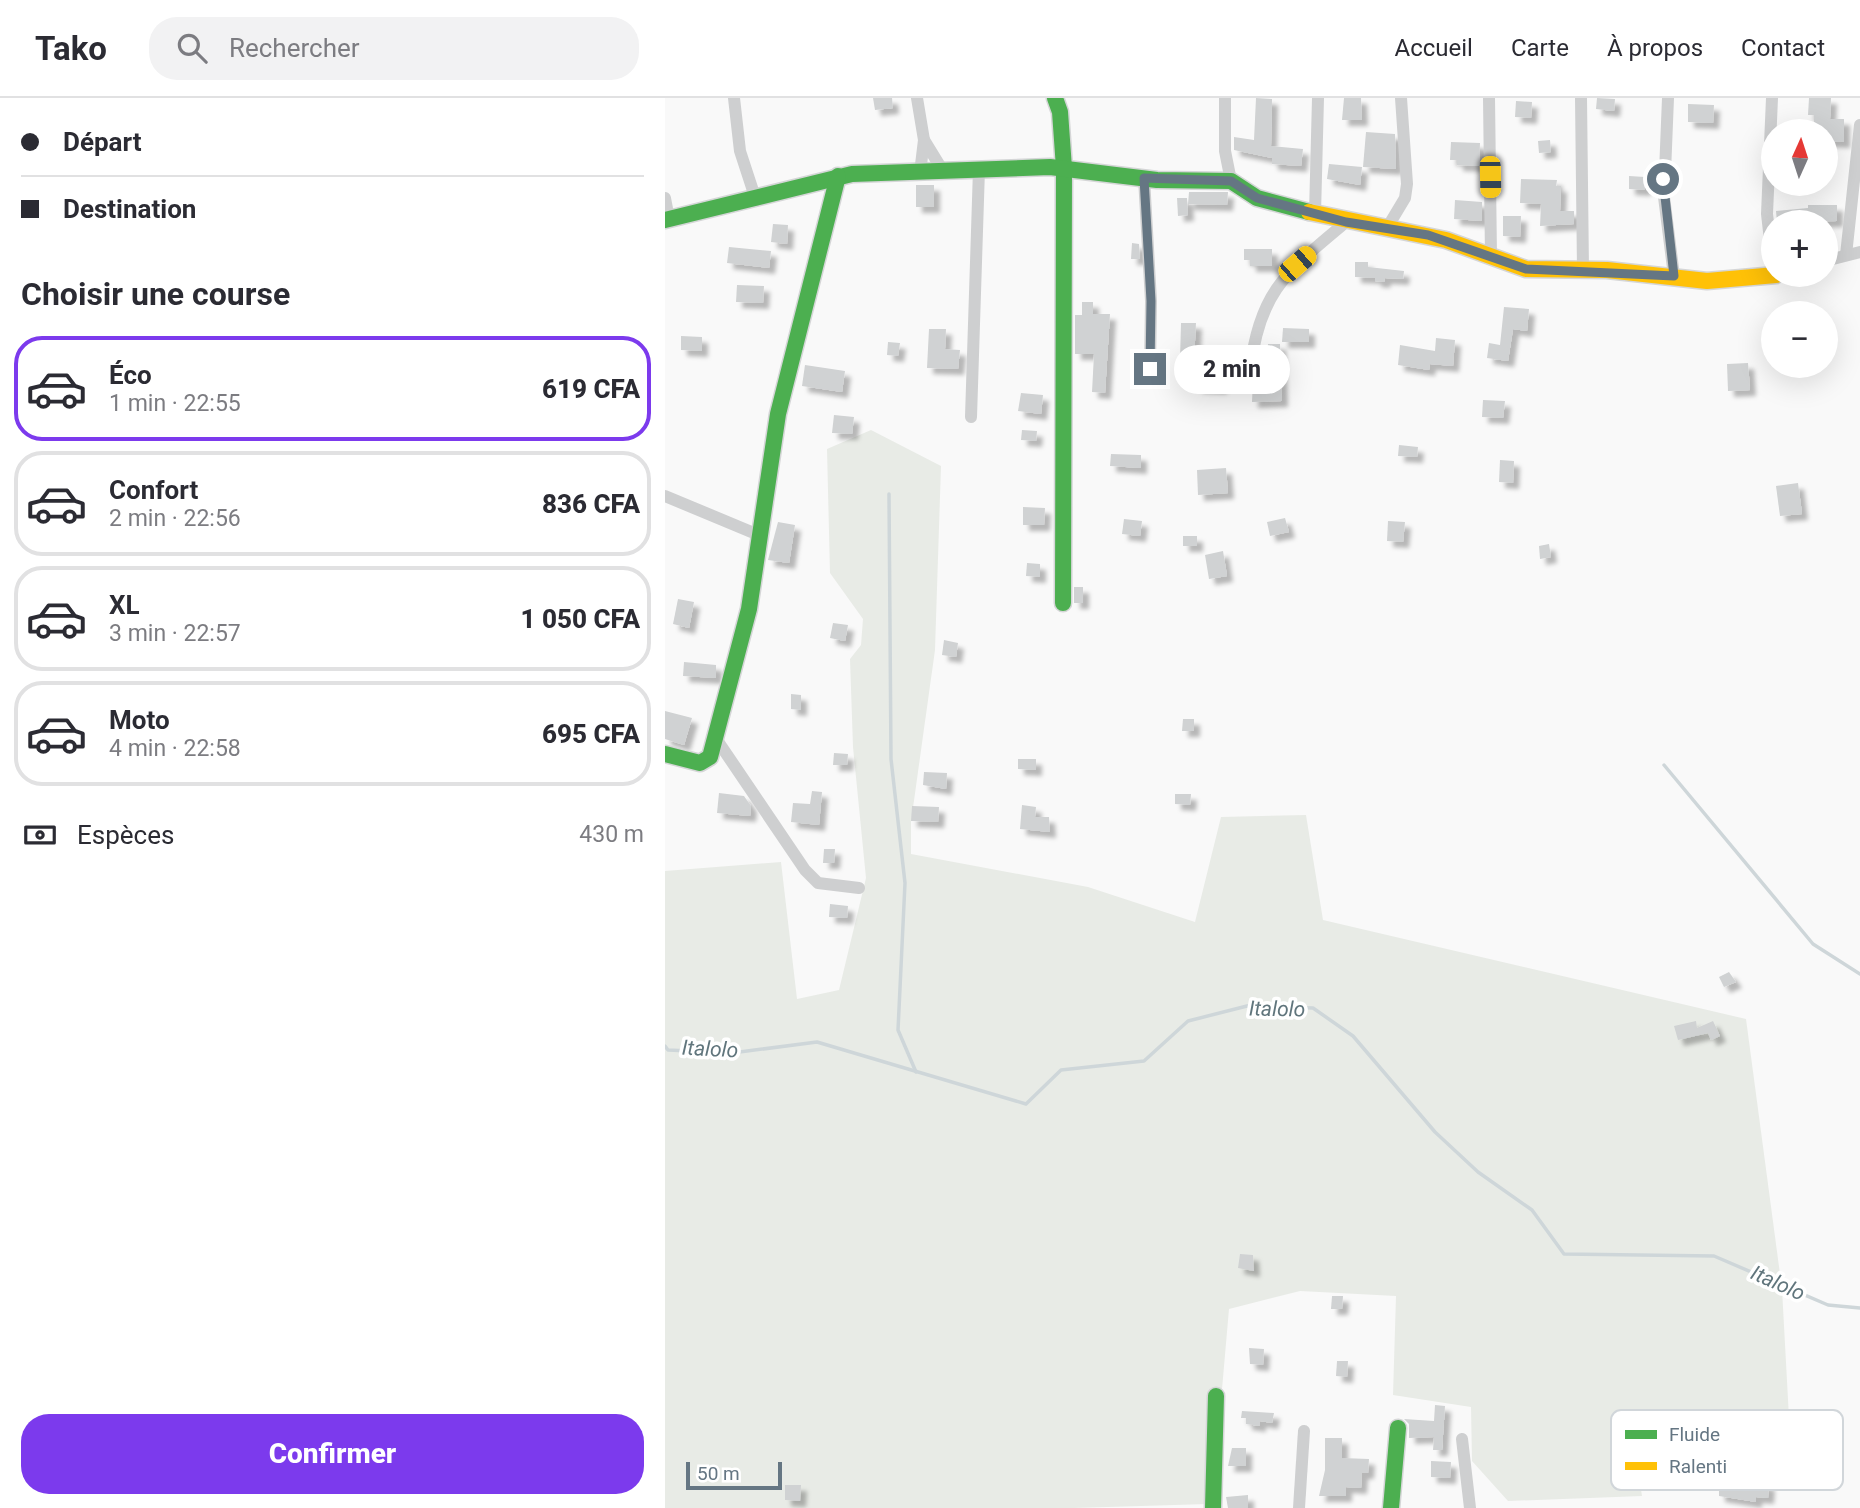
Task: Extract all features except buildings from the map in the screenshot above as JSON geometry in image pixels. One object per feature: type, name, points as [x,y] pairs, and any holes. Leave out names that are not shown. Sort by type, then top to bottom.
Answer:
[{"type":"street","points":[[734,98],[740,151],[757,200]]},
{"type":"street","points":[[917,98],[924,140],[920,173]]},
{"type":"street","points":[[1055,98],[1060,112],[1064,168],[1063,603]]},
{"type":"street","points":[[1225,98],[1225,151],[1231,181]]},
{"type":"street","points":[[1315,214],[1318,98]]},
{"type":"street","points":[[1387,228],[1405,198],[1407,184],[1401,98]]},
{"type":"street","points":[[1489,98],[1492,257]]},
{"type":"street","points":[[1581,98],[1583,270]]},
{"type":"street","points":[[1668,98],[1664,197],[1674,276]]},
{"type":"street","points":[[1767,210],[1772,98]]},
{"type":"street","points":[[1846,255],[1860,125]]},
{"type":"street","points":[[924,140],[943,171]]},
{"type":"street","points":[[665,198],[667,220],[757,200],[838,176],[1064,168],[1144,178],[1231,181],[1257,198],[1346,222],[1446,240],[1526,269],[1583,270],[1733,281],[1761,277]]},
{"type":"street","points":[[971,417],[979,169]]},
{"type":"street","points":[[665,754],[700,763],[706,762],[715,737],[748,609],[778,414],[838,176]]},
{"type":"street","points":[[1144,178],[1151,301],[1150,369]]},
{"type":"street","points":[[1250,371],[1263,309],[1277,284],[1346,222]]},
{"type":"street","points":[[1838,257],[1860,252]]},
{"type":"street","points":[[665,496],[761,536]]},
{"type":"street","points":[[715,737],[805,870],[818,883],[859,888]]},
{"type":"street","points":[[1213,1508],[1216,1396]]},
{"type":"street","points":[[1391,1508],[1398,1427]]},
{"type":"street","points":[[1299,1508],[1304,1431]]},
{"type":"street","points":[[1462,1439],[1470,1508]]},
{"type":"shaded area","points":[[871,430],[941,466],[935,650],[911,822],[911,854],[1088,887],[1195,922],[1221,817],[1306,815],[1323,920],[1746,1019],[1782,1289],[1789,1410],[1611,1410],[1611,1490],[1641,1490],[1642,1496],[1508,1501],[1472,1461],[1471,1407],[1393,1395],[1396,1296],[1300,1291],[1229,1309],[1216,1458],[1208,1504],[1074,1508],[665,1508],[665,871],[781,862],[797,999],[839,990],[866,878],[853,747],[850,659],[861,645],[863,619],[830,573],[827,449]]},
{"type":"waterway","points":[[889,494],[891,759],[905,883],[898,1030],[916,1072]]},
{"type":"waterway","points":[[1664,765],[1813,944],[1860,974]]},
{"type":"waterway","name":"Italolo","points":[[665,1046],[668,1050],[732,1053],[817,1042],[1026,1104],[1061,1070],[1144,1061],[1188,1021],[1247,1006],[1313,1008],[1353,1036],[1435,1132],[1478,1172],[1532,1210],[1564,1254],[1714,1256],[1828,1305],[1860,1308]]},
{"type":"traffic: fast","points":[[1055,98],[1060,112],[1064,168],[1063,603]]},
{"type":"traffic: fast","points":[[665,220],[852,174],[1050,167],[1157,180],[1231,181],[1257,198],[1309,212]]},
{"type":"traffic: fast","points":[[665,754],[700,763],[710,757],[749,609],[778,414],[838,176]]},
{"type":"traffic: fast","points":[[1213,1508],[1216,1396]]},
{"type":"traffic: fast","points":[[1391,1508],[1398,1428]]},
{"type":"traffic: slow","points":[[1309,212],[1446,240],[1526,269],[1607,270],[1707,281],[1761,276]]},
{"type":"route","points":[[1150,369],[1151,301],[1144,178],[1231,181],[1257,198],[1346,222],[1428,235],[1526,269],[1674,276],[1664,207],[1663,179]]}]
